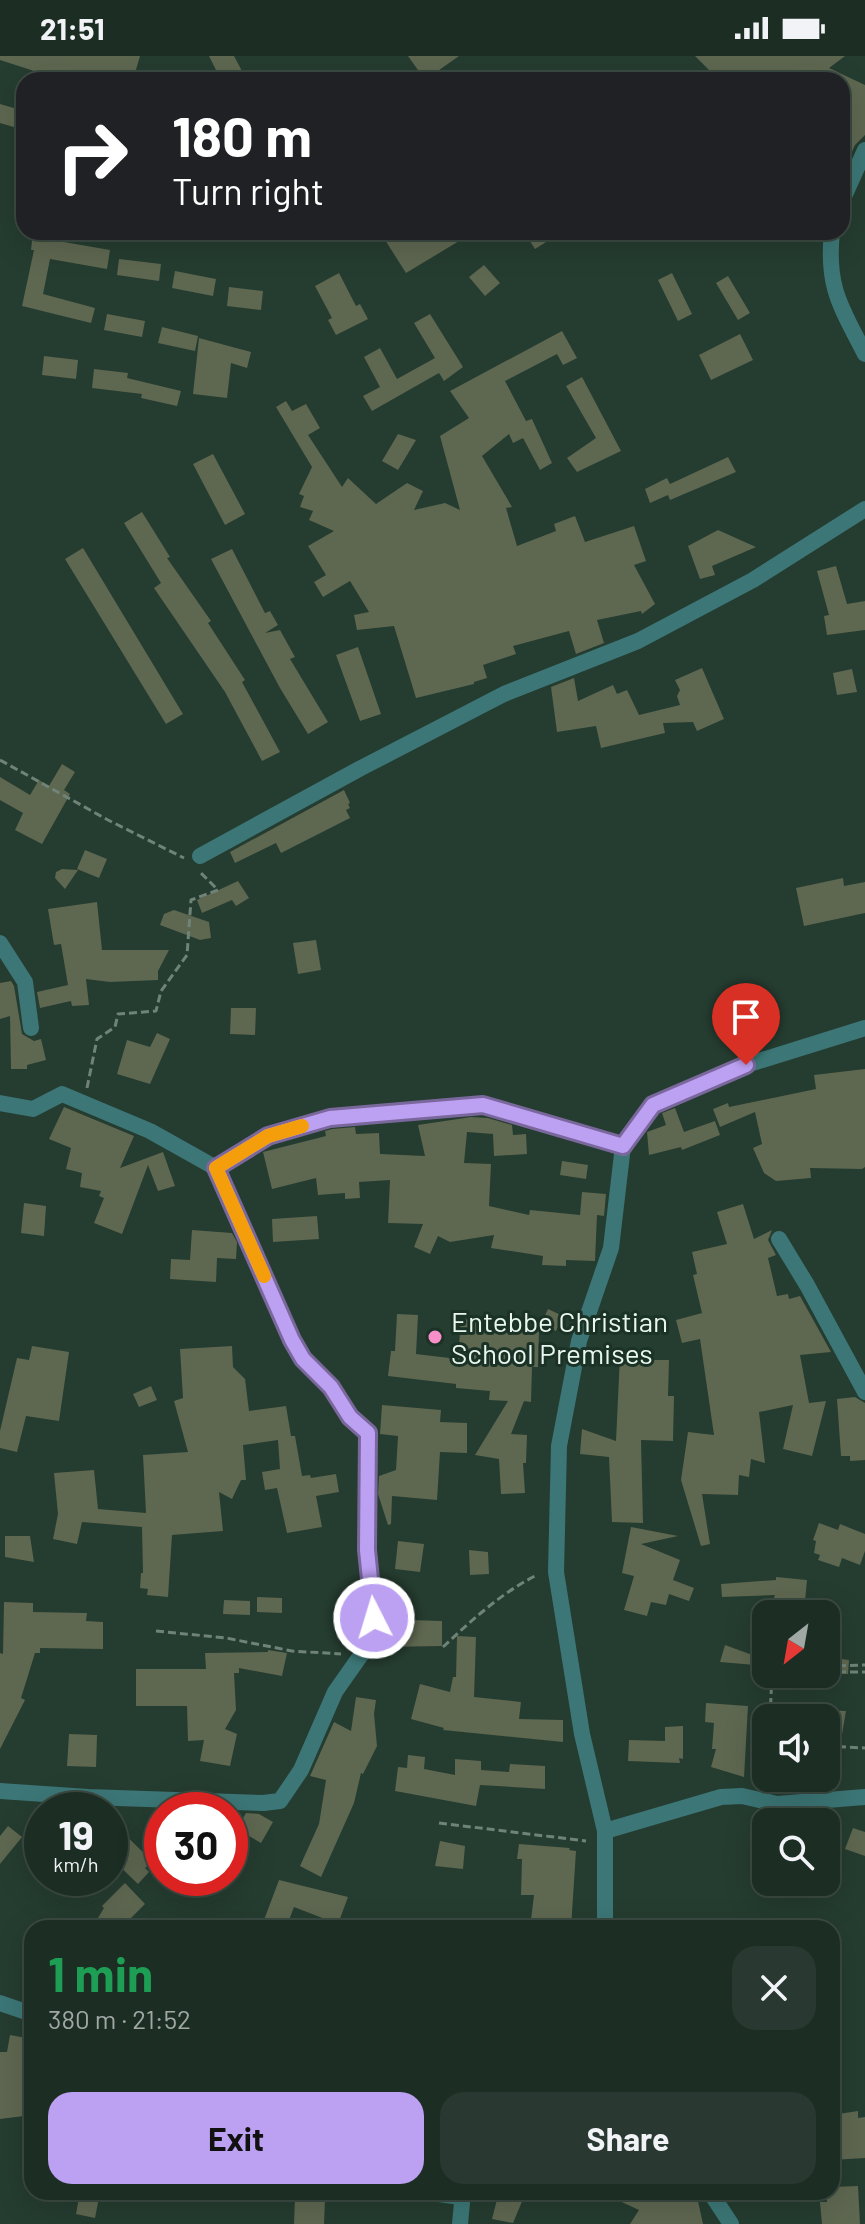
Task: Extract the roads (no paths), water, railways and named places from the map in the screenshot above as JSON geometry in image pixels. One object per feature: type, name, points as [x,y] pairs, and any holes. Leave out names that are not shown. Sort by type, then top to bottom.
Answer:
[{"type":"street","points":[[850,183],[865,150]]},
{"type":"street","points":[[831,240],[829,262],[832,282],[865,354]]},
{"type":"street","points":[[195,861],[361,768],[504,694],[651,634],[753,580],[865,509]]},
{"type":"street","points":[[0,943],[25,982],[31,1028]]},
{"type":"street","points":[[605,1920],[606,1838],[582,1734],[556,1572],[559,1446],[579,1341],[611,1248],[623,1146],[653,1105],[746,1065],[865,1028]]},
{"type":"street","points":[[0,1103],[33,1109],[62,1094],[150,1131],[216,1168],[292,1340],[303,1359],[331,1387],[350,1417],[368,1433],[367,1550],[374,1618],[361,1655],[335,1692],[301,1770],[280,1801],[120,1799],[0,1791]]},
{"type":"street","points":[[216,1168],[268,1136],[330,1118],[483,1105],[623,1146]]},
{"type":"street","points":[[779,1239],[865,1392]]},
{"type":"street","points":[[606,1838],[721,1797],[742,1796],[791,1804],[865,1797]]},
{"type":"street","points":[[0,2003],[24,2011]]},
{"type":"street","points":[[460,2224],[462,2200]]},
{"type":"street","points":[[715,2200],[731,2224]]},
{"type":"place","name":"Entebbe Christian School Premises","points":[[435,1337]]}]
